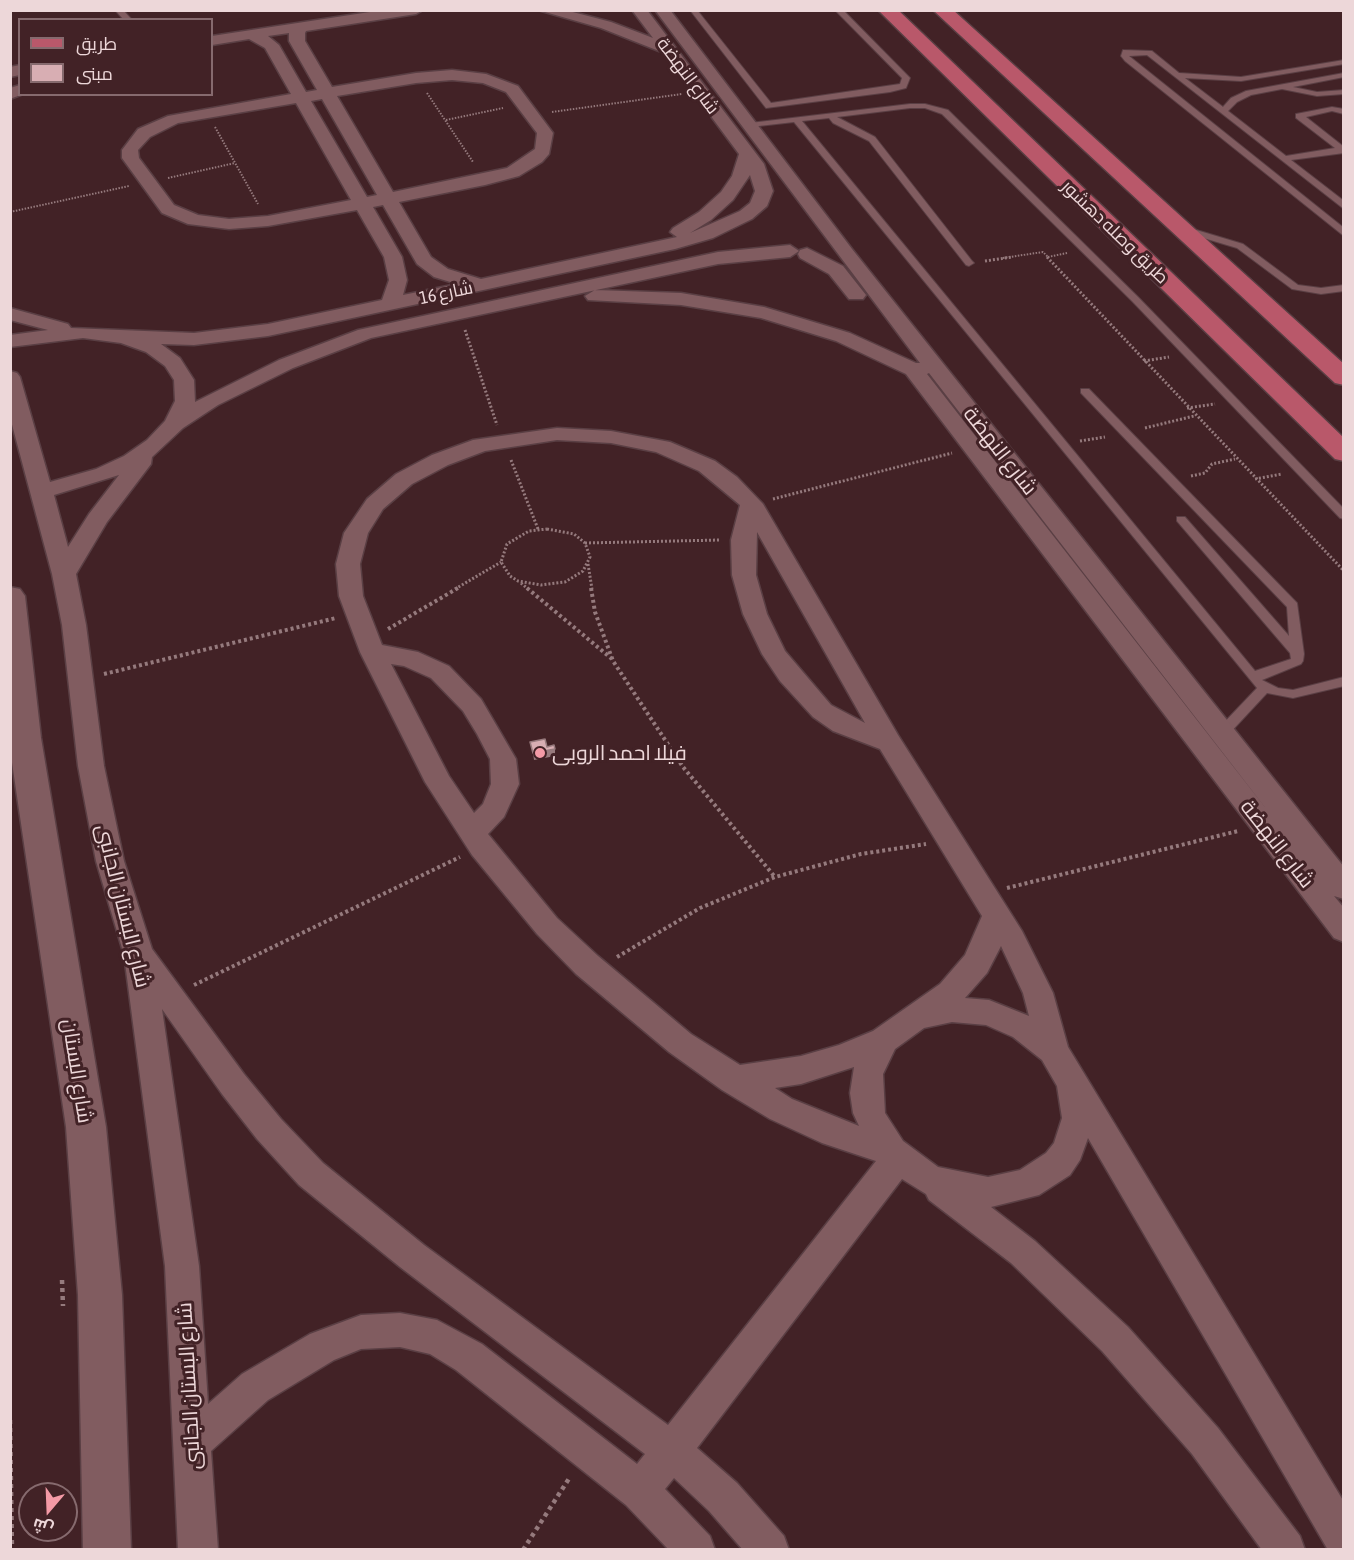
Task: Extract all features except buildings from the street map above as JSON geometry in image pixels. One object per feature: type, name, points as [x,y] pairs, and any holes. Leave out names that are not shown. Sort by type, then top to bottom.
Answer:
[{"type":"main road","name":"طريق وصله دهشور","points":[[886,10],[944,66],[992,93],[1344,453]]},
{"type":"main road","points":[[942,10],[980,63],[1029,92],[1344,378]]},
{"type":"main road","points":[[944,66],[980,63]]},
{"type":"main road","points":[[992,93],[1029,92]]},
{"type":"street","points":[[213,33],[328,13],[353,14],[416,10]]},
{"type":"street","points":[[544,10],[606,25],[669,51]]},
{"type":"street","name":"شارع النهضة","points":[[639,10],[755,164],[764,191],[752,215],[756,232],[777,247],[828,264],[843,276],[924,368],[1222,733],[1337,879]]},
{"type":"street","name":"شارع النهضة","points":[[662,10],[845,253],[924,368],[972,448],[1344,930]]},
{"type":"street","points":[[213,40],[303,26],[353,14]]},
{"type":"street","points":[[303,26],[297,33],[297,41],[424,260],[431,267],[453,278],[483,285]]},
{"type":"street","points":[[246,34],[259,37],[271,45],[396,265],[397,288],[390,305]]},
{"type":"street","points":[[452,75],[486,79],[512,88],[545,133],[543,150],[536,158],[513,172],[485,180],[268,221],[229,224],[179,215],[168,209],[131,158],[130,150],[135,141],[157,125],[207,113],[417,78],[452,75]]},
{"type":"street","points":[[638,250],[675,234],[717,206],[735,186],[747,155]]},
{"type":"street","name":"شارع 16","points":[[125,338],[194,339],[230,336],[390,305],[707,234],[746,215],[758,206],[803,196]]},
{"type":"street","name":"شارع 16","points":[[175,423],[248,382],[325,348],[365,334],[718,258],[799,253],[845,253]]},
{"type":"street","points":[[510,302],[552,297],[638,296],[723,305],[764,313],[824,330],[924,368]]},
{"type":"street","points":[[10,314],[83,332],[125,338],[153,348],[173,362],[184,380],[185,401],[175,423],[154,445],[97,519],[64,574]]},
{"type":"street","points":[[10,341],[83,332]]},
{"type":"street","name":"شارع البستان الجانبى","points":[[10,377],[64,574],[91,766],[110,861],[139,955],[182,1266],[198,1550]]},
{"type":"street","points":[[1073,1083],[1078,1109],[1075,1134],[1058,1164],[1044,1176],[1008,1190],[988,1192],[946,1186],[905,1162],[807,1122],[772,1105],[680,1043],[595,973],[547,926],[477,840],[421,751],[370,647],[348,580],[348,564],[356,533],[375,504],[388,491],[421,469],[460,452],[503,440],[584,435],[637,441],[662,447],[707,466],[752,504],[889,742],[1026,966],[1038,993],[1053,1051],[1073,1083],[1344,1540]]},
{"type":"street","points":[[40,492],[104,474],[132,461],[154,445]]},
{"type":"street","points":[[752,504],[743,540],[744,575],[755,614],[774,654],[789,675],[822,711],[850,728],[889,742]]},
{"type":"street","name":"شارع البستان","points":[[10,596],[25,738],[86,1127],[100,1295],[106,1550]]},
{"type":"street","points":[[370,647],[409,658],[440,672],[472,705],[489,731],[503,759],[505,784],[477,840]]},
{"type":"street","points":[[1303,877],[1337,879]]},
{"type":"street","points":[[733,1080],[812,1067],[845,1057],[884,1040],[899,1027],[951,993],[976,964],[985,948],[990,904]]},
{"type":"street","points":[[139,955],[269,1130],[311,1174],[403,1250],[671,1450],[723,1497],[770,1550]]},
{"type":"street","points":[[917,1017],[952,1009],[989,1013],[1024,1028],[1053,1051]]},
{"type":"street","points":[[884,1040],[870,1065],[866,1093],[874,1123],[905,1162],[1023,1252],[1115,1339],[1205,1441],[1286,1550]]},
{"type":"street","points":[[640,1491],[905,1162]]},
{"type":"street","points":[[192,1443],[238,1400],[288,1365],[323,1346],[361,1332],[400,1330],[437,1338],[469,1357],[640,1491],[696,1550]]},
{"type":"lane","points":[[693,10],[769,106],[890,90],[903,86],[906,78],[838,10]]},
{"type":"lane","points":[[1344,206],[1149,53],[1133,50],[1125,56],[1344,233]]},
{"type":"lane","points":[[1177,75],[1241,80],[1344,62]]},
{"type":"lane","points":[[1223,111],[1241,96],[1344,75]]},
{"type":"lane","points":[[1277,87],[1317,94],[1344,92]]},
{"type":"lane","points":[[750,125],[910,106],[925,106],[945,112],[1126,290],[1344,516]]},
{"type":"lane","points":[[1343,150],[1299,116],[1332,109],[1344,112]]},
{"type":"lane","points":[[831,115],[872,139],[969,263]]},
{"type":"lane","points":[[796,120],[1253,677],[1264,688],[1293,694],[1344,681]]},
{"type":"lane","points":[[1284,159],[1343,150]]},
{"type":"lane","points":[[1178,227],[1240,246],[1294,287],[1321,291],[1344,288]]},
{"type":"lane","points":[[1085,391],[1293,606],[1297,661],[1253,677]]},
{"type":"lane","points":[[1181,519],[1298,654]]},
{"type":"lane","points":[[1222,733],[1264,688]]},
{"type":"path","points":[[417,78],[485,180]]},
{"type":"path","points":[[446,120],[528,109],[700,92]]},
{"type":"path","points":[[207,113],[268,221]]},
{"type":"path","points":[[10,212],[235,163]]},
{"type":"path","points":[[969,263],[1043,252],[1194,416],[1344,571]]},
{"type":"path","points":[[459,312],[503,440],[538,529]]},
{"type":"path","points":[[1187,408],[1233,401]]},
{"type":"path","points":[[1062,444],[1125,433],[1194,416]]},
{"type":"path","points":[[752,504],[972,448]]},
{"type":"path","points":[[1171,480],[1205,473],[1212,464],[1236,459]]},
{"type":"path","points":[[370,647],[501,562],[507,544],[520,534],[538,529],[566,531],[585,543],[743,540]]},
{"type":"path","points":[[519,580],[541,585],[565,582],[583,571],[588,564],[590,557],[585,543]]},
{"type":"path","points":[[501,562],[504,569],[613,660]]},
{"type":"path","points":[[588,564],[595,612],[613,660],[683,767],[775,877]]},
{"type":"path","points":[[80,680],[357,613]]},
{"type":"path","points":[[990,904],[1262,825]]},
{"type":"path","points":[[169,997],[477,840]]},
{"type":"path","points":[[595,973],[664,927],[709,904],[775,877],[861,854],[951,841]]},
{"type":"path","points":[[61,1269],[64,1316]]},
{"type":"path","points":[[10,1420],[12,1550]]},
{"type":"path","points":[[523,1550],[589,1449]]},
{"type":"place","name":"فيلا احمد الروبى","points":[[540,753]]}]
